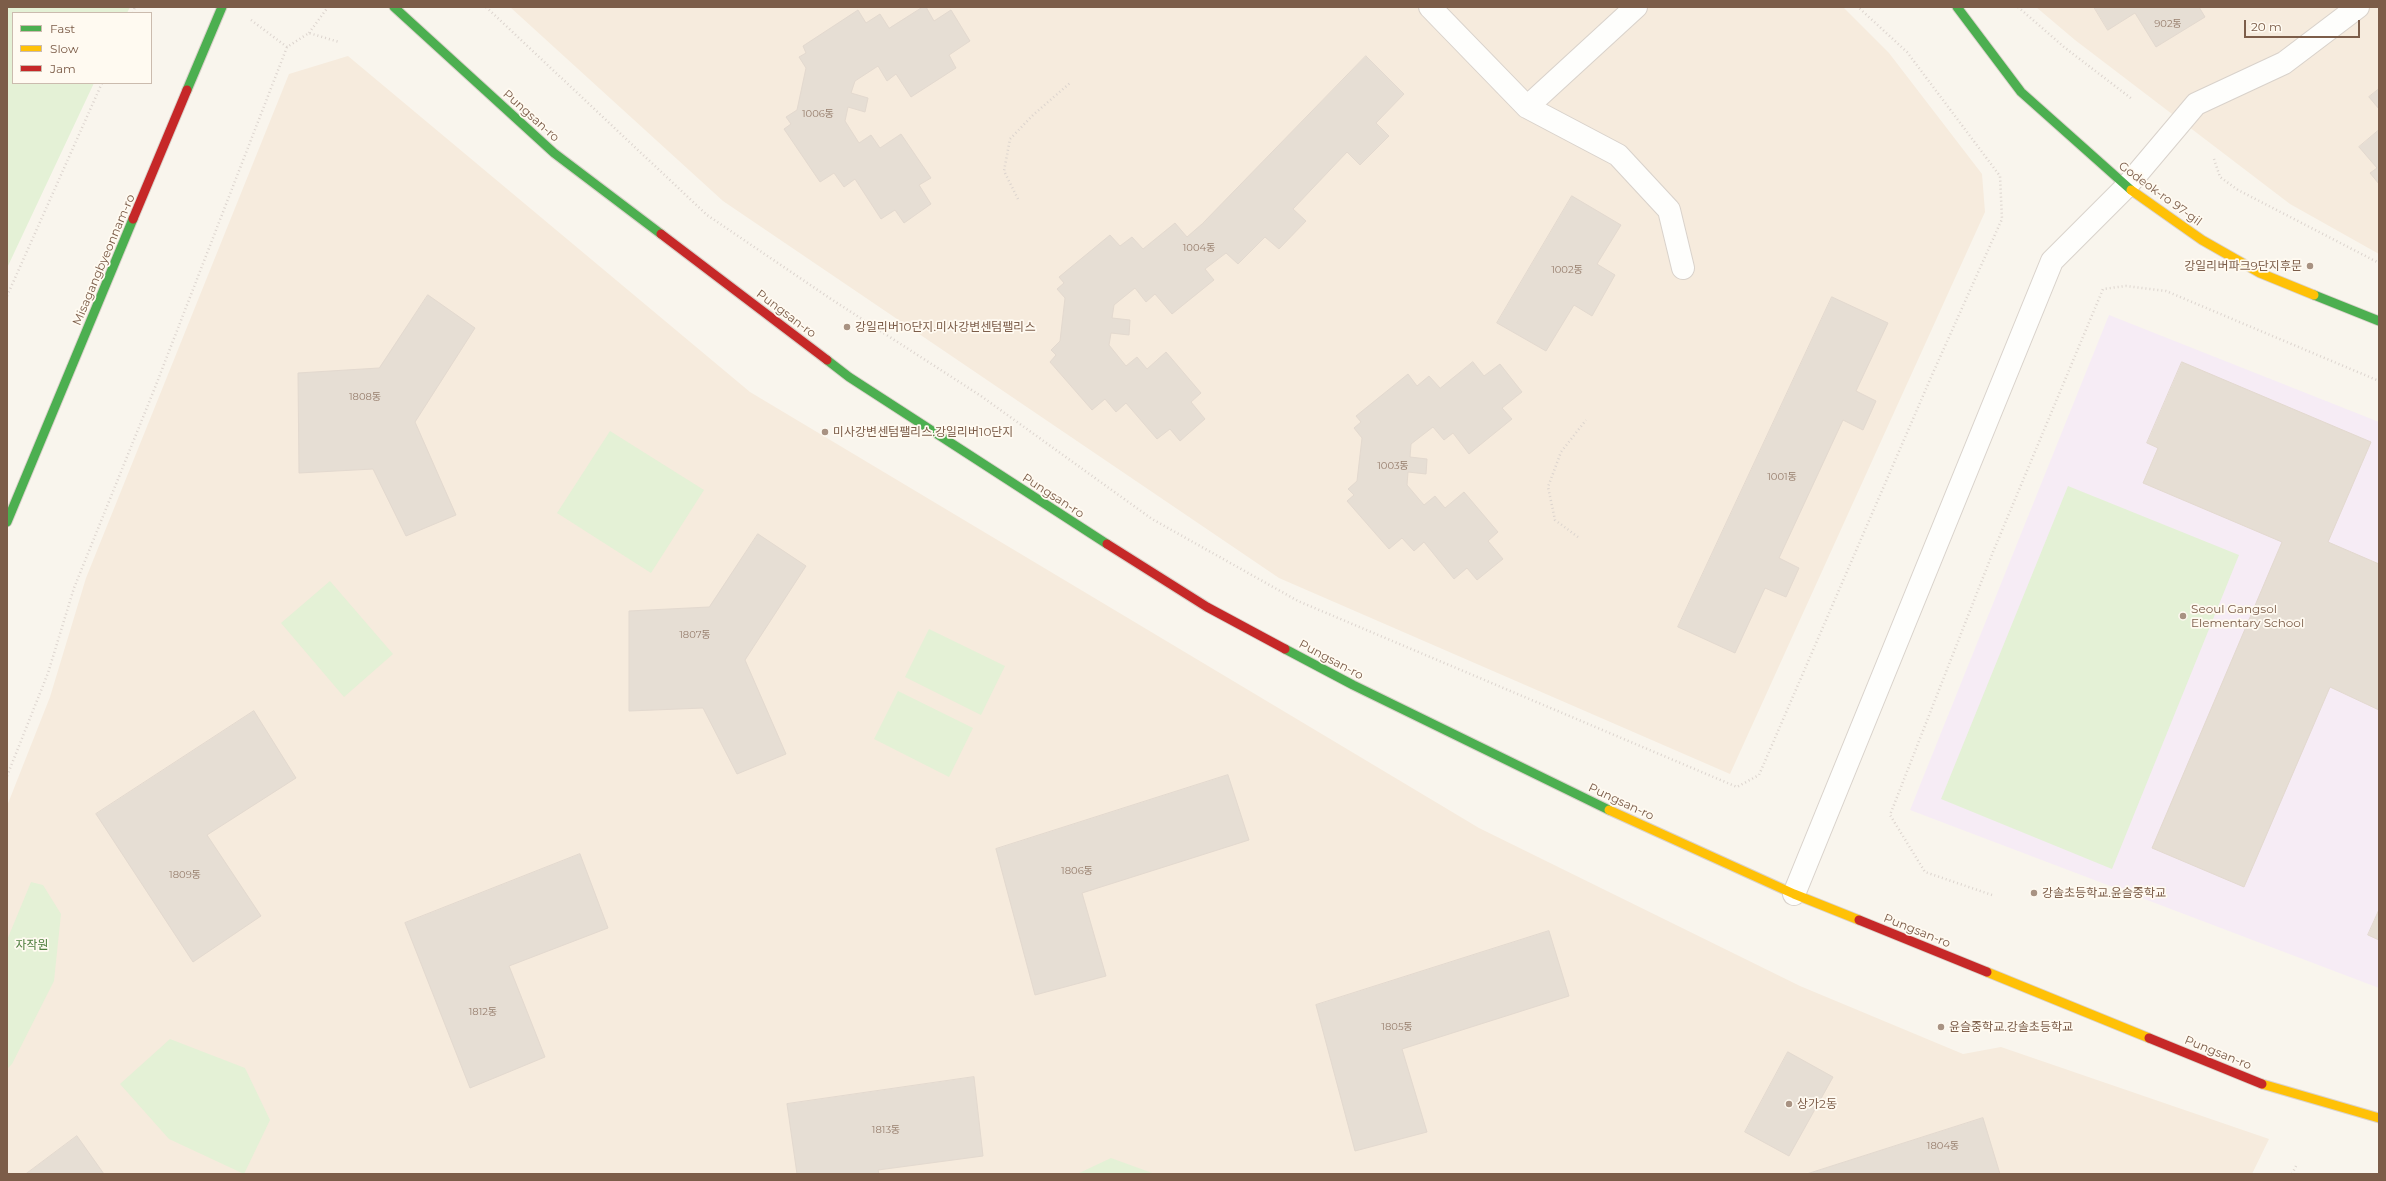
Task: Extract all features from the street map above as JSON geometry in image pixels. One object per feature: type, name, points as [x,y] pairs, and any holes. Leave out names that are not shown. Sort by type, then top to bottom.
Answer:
[{"type":"street","name":"Misagangbyeonnam-ro","points":[[7,522],[222,7]]},
{"type":"street","name":"Pungsan-ro","points":[[394,7],[554,153],[848,377],[1036,500],[1207,607],[1353,685],[1557,786],[1794,894],[2262,1084],[2379,1118]]},
{"type":"street","points":[[1430,7],[1526,107],[1618,155],[1669,210],[1682,268]]},
{"type":"street","points":[[1526,107],[1636,7]]},
{"type":"street","name":"Godeok-ro 97-gil","points":[[1957,7],[2021,92],[2126,188],[2202,240],[2260,273],[2379,321]]},
{"type":"street","points":[[1794,894],[2052,262],[2126,188],[2196,104],[2284,63],[2358,7]]},
{"type":"path","points":[[7,776],[48,673],[74,588],[154,390],[287,47],[310,32],[328,7]]},
{"type":"path","points":[[486,7],[708,215],[831,299],[981,396],[1152,519],[1298,601],[1737,787],[1759,775],[1928,382],[2002,219],[2000,176],[1907,52],[1858,7]]},
{"type":"path","points":[[2018,7],[2064,47],[2132,99]]},
{"type":"path","points":[[245,16],[287,47]]},
{"type":"path","points":[[310,32],[339,42]]},
{"type":"path","points":[[1018,199],[1004,171],[1010,139],[1033,115],[1070,83]]},
{"type":"path","points":[[7,296],[102,84]]},
{"type":"path","points":[[2214,159],[2220,177],[2238,190],[2379,263]]},
{"type":"path","points":[[1992,895],[1925,872],[1890,815],[1992,552],[2102,289],[2126,286],[2166,291],[2379,380]]},
{"type":"path","points":[[1578,537],[1555,520],[1548,487],[1562,452],[1586,420]]},
{"type":"path","points":[[2292,1174],[2296,1166]]},
{"type":"shaded area","points":[[510,7],[1843,7],[1889,53],[1982,174],[1985,212],[1730,774],[1279,578],[723,201]]},
{"type":"shaded area","points":[[2036,7],[2379,7],[2379,254],[2290,204],[2075,40]]},
{"type":"shaded area","points":[[348,56],[750,392],[1479,828],[1800,986],[1963,1054],[2001,1047],[2269,1139],[2252,1174],[7,1174],[7,806],[50,697],[86,578],[289,74]]},
{"type":"shaded area","name":"Seoul Gangsol Elementary School","points":[[2109,315],[2379,422],[2379,988],[1910,810]]},
{"type":"green space","points":[[7,7],[130,7],[128,12],[12,12],[12,84],[94,84],[7,268]]},
{"type":"green space","points":[[610,431],[704,490],[651,573],[557,513]]},
{"type":"green space","points":[[2068,486],[2239,555],[2112,869],[1941,799]]},
{"type":"green space","points":[[330,581],[393,654],[344,697],[281,623]]},
{"type":"green space","points":[[929,629],[1005,666],[981,715],[905,677]]},
{"type":"green space","points":[[898,691],[973,728],[949,777],[874,739]]},
{"type":"green space","name":"자작원","points":[[31,882],[43,885],[61,914],[54,981],[12,1064],[7,1069],[7,940]]},
{"type":"green space","points":[[170,1039],[245,1068],[270,1120],[244,1174],[169,1139],[120,1084]]},
{"type":"green space","points":[[1111,1158],[1155,1174],[1077,1174]]},
{"type":"building","points":[[923,7],[926,7],[934,21],[951,10],[970,41],[949,55],[956,68],[911,97],[896,74],[887,81],[878,66],[855,81],[851,93],[868,98],[865,112],[848,107],[845,121],[859,143],[871,135],[880,148],[901,134],[931,178],[919,185],[931,204],[904,223],[895,210],[881,219],[855,179],[844,187],[834,173],[820,182],[784,129],[791,124],[786,117],[797,110],[806,68],[799,57],[806,53],[803,46],[858,10],[866,23],[880,14],[889,28]]},
{"type":"building","points":[[2094,7],[2199,7],[2205,17],[2156,47],[2135,13],[2108,30]]},
{"type":"building","points":[[1366,56],[1404,94],[1376,123],[1389,136],[1360,165],[1347,152],[1293,209],[1306,221],[1279,249],[1265,237],[1238,264],[1226,253],[1205,269],[1214,280],[1172,314],[1155,294],[1146,302],[1135,288],[1114,305],[1112,318],[1130,320],[1129,335],[1111,333],[1109,345],[1126,366],[1137,357],[1147,369],[1166,352],[1201,393],[1191,402],[1205,419],[1180,441],[1170,429],[1157,439],[1126,403],[1116,412],[1105,399],[1092,410],[1050,362],[1056,355],[1051,350],[1060,341],[1065,298],[1057,289],[1064,283],[1059,277],[1110,235],[1120,246],[1132,237],[1143,249],[1175,223],[1187,237],[1202,224]]},
{"type":"building","points":[[2379,89],[2379,109],[2369,97]]},
{"type":"building","points":[[2379,130],[2379,184],[2370,173],[2377,168],[2359,147]]},
{"type":"building","points":[[1572,196],[1621,225],[1597,264],[1615,275],[1592,316],[1574,305],[1546,351],[1497,323]]},
{"type":"building","points":[[428,295],[475,328],[415,422],[456,515],[406,536],[373,469],[299,473],[298,373],[379,368]]},
{"type":"building","points":[[1832,297],[1888,323],[1856,391],[1876,401],[1863,430],[1843,420],[1779,558],[1799,568],[1786,597],[1765,588],[1735,653],[1678,627]]},
{"type":"building","points":[[1473,362],[1484,376],[1500,364],[1522,392],[1502,408],[1512,419],[1469,454],[1453,433],[1444,440],[1433,427],[1411,444],[1410,457],[1427,459],[1426,474],[1408,472],[1407,485],[1424,505],[1435,496],[1445,508],[1464,492],[1498,532],[1488,541],[1503,559],[1477,580],[1467,568],[1454,579],[1424,542],[1414,551],[1402,538],[1389,549],[1347,501],[1354,495],[1348,489],[1357,481],[1362,438],[1354,428],[1361,422],[1356,416],[1408,374],[1417,386],[1429,376],[1440,388]]},
{"type":"building","points":[[2182,362],[2371,442],[2328,542],[2379,564],[2379,710],[2330,687],[2244,887],[2152,848],[2282,542],[2143,483],[2158,448],[2147,443]]},
{"type":"building","points":[[758,534],[806,566],[745,660],[786,754],[737,774],[703,708],[629,711],[629,611],[709,607]]},
{"type":"building","points":[[254,711],[296,778],[207,835],[261,916],[193,962],[96,814]]},
{"type":"building","points":[[1228,775],[1249,840],[1082,893],[1106,976],[1035,995],[996,849]]},
{"type":"building","points":[[580,854],[608,928],[509,966],[545,1057],[470,1088],[405,923]]},
{"type":"building","points":[[2379,910],[2379,940],[2368,935]]},
{"type":"building","points":[[1549,931],[1569,996],[1402,1049],[1427,1132],[1355,1151],[1316,1005]]},
{"type":"building","name":"상가2동","points":[[1788,1052],[1833,1077],[1789,1156],[1745,1132]]},
{"type":"building","points":[[974,1077],[983,1156],[878,1170],[879,1174],[797,1174],[787,1104]]},
{"type":"building","points":[[1983,1118],[2000,1174],[1807,1174]]},
{"type":"building","points":[[77,1136],[104,1174],[26,1174]]},
{"type":"traffic: fast","points":[[187,90],[222,7]]},
{"type":"traffic: fast","points":[[394,7],[554,153],[661,234]]},
{"type":"traffic: fast","points":[[1957,7],[2021,92],[2131,190]]},
{"type":"traffic: fast","points":[[7,522],[133,219]]},
{"type":"traffic: fast","points":[[2314,295],[2379,321]]},
{"type":"traffic: fast","points":[[827,360],[849,377],[1107,544]]},
{"type":"traffic: fast","points":[[1285,649],[1353,685],[1609,810]]},
{"type":"traffic: slow","points":[[2131,190],[2202,240],[2260,273],[2314,295]]},
{"type":"traffic: slow","points":[[1609,810],[1794,894],[1859,920]]},
{"type":"traffic: slow","points":[[1987,972],[2149,1038]]},
{"type":"traffic: slow","points":[[2262,1084],[2379,1118]]},
{"type":"traffic: jam","points":[[133,219],[187,90]]},
{"type":"traffic: jam","points":[[661,234],[827,360]]},
{"type":"traffic: jam","points":[[1107,544],[1207,607],[1285,649]]},
{"type":"traffic: jam","points":[[1859,920],[1987,972]]},
{"type":"traffic: jam","points":[[2149,1038],[2262,1084]]},
{"type":"place","name":"강일리버파크9단지후문","points":[[2310,266]]},
{"type":"place","name":"강일리버10단지.미사강변센텀팰리스","points":[[847,327]]},
{"type":"place","name":"미사강변센텀팰리스.강일리버10단지","points":[[825,432]]},
{"type":"place","name":"Seoul Gangsol Elementary School","points":[[2183,616]]},
{"type":"place","name":"강솔초등학교.윤슬중학교","points":[[2034,893]]},
{"type":"place","name":"윤슬중학교.강솔초등학교","points":[[1941,1027]]},
{"type":"place","name":"상가2동","points":[[1789,1104]]}]
